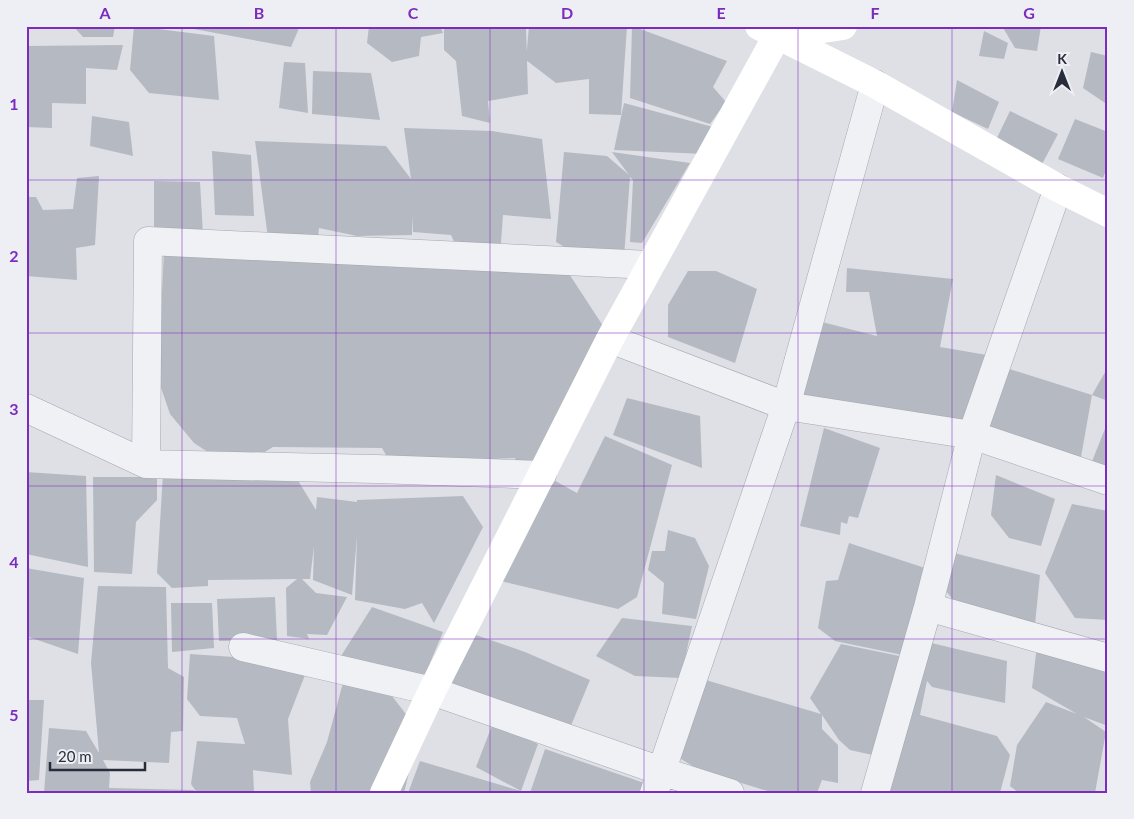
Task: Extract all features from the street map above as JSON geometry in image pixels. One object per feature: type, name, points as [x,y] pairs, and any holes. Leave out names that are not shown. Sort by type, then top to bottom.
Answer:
[{"type":"street","points":[[771,29],[843,26]]},
{"type":"street","points":[[771,29],[875,84],[1058,188],[1108,212]]},
{"type":"street","points":[[384,793],[432,691],[610,339],[771,29]]},
{"type":"street","points":[[658,782],[786,406],[875,84]]},
{"type":"street","points":[[875,793],[928,607],[972,435],[1058,188]]},
{"type":"street","points":[[146,464],[148,241],[650,265]]},
{"type":"street","points":[[610,339],[786,406],[972,435],[1108,482]]},
{"type":"street","points":[[26,408],[146,464],[542,475]]},
{"type":"street","points":[[928,607],[1108,658]]},
{"type":"street","points":[[243,647],[432,691],[658,782],[730,793]]},
{"type":"building","points":[[73,26],[115,26],[113,37],[83,37]]},
{"type":"building","points":[[134,26],[214,36],[219,100],[149,93],[130,70]]},
{"type":"building","points":[[189,26],[300,26],[291,47],[194,29]]},
{"type":"building","points":[[369,26],[440,26],[443,33],[421,37],[419,56],[392,62],[367,43]]},
{"type":"building","points":[[444,26],[526,26],[528,94],[488,101],[490,123],[462,116],[456,61],[444,50]]},
{"type":"building","points":[[529,26],[627,26],[621,115],[589,114],[589,79],[556,83],[526,60]]},
{"type":"building","points":[[632,26],[727,61],[713,87],[726,102],[710,124],[630,98]]},
{"type":"building","points":[[1002,26],[1041,26],[1037,51],[1015,48]]},
{"type":"building","points":[[984,31],[1008,43],[1004,59],[979,56]]},
{"type":"building","points":[[123,45],[117,70],[86,68],[86,104],[52,103],[52,128],[26,127],[26,46]]},
{"type":"building","points":[[1091,52],[1108,56],[1108,105],[1083,88]]},
{"type":"building","points":[[284,62],[305,63],[308,113],[279,108]]},
{"type":"building","points":[[313,71],[371,73],[380,120],[312,114]]},
{"type":"building","points":[[957,80],[999,102],[988,129],[952,112]]},
{"type":"building","points":[[624,103],[713,127],[705,154],[614,150]]},
{"type":"building","points":[[1010,111],[1058,134],[1040,168],[994,144]]},
{"type":"building","points":[[92,116],[129,122],[133,156],[90,146]]},
{"type":"building","points":[[1075,119],[1108,132],[1108,165],[1103,178],[1058,159]]},
{"type":"building","points":[[404,128],[492,131],[542,139],[551,219],[503,215],[500,256],[460,255],[451,235],[413,232],[412,216],[412,235],[357,236],[319,228],[317,246],[269,245],[255,141],[386,146],[411,179]]},
{"type":"building","points":[[212,151],[251,155],[254,216],[215,215]]},
{"type":"building","points":[[564,152],[607,156],[629,175],[612,152],[690,163],[642,243],[630,242],[633,180],[630,177],[624,257],[580,256],[556,242]]},
{"type":"building","points":[[99,176],[95,245],[76,248],[77,280],[26,276],[26,197],[36,197],[43,210],[73,209],[77,178]]},
{"type":"building","points":[[154,181],[200,182],[203,235],[154,232]]},
{"type":"building","points":[[164,250],[560,260],[607,332],[545,443],[521,480],[515,458],[442,461],[397,474],[382,448],[273,447],[260,455],[214,456],[194,443],[170,414],[158,379]]},
{"type":"building","points":[[847,268],[953,279],[940,347],[987,355],[962,427],[800,400],[822,322],[877,336],[869,292],[846,292]]},
{"type":"building","points":[[688,271],[716,271],[757,289],[735,363],[668,337],[668,305]]},
{"type":"building","points":[[1003,367],[1092,395],[1081,457],[982,431]]},
{"type":"building","points":[[1108,367],[1108,401],[1092,395]]},
{"type":"building","points":[[627,398],[700,416],[702,468],[613,435]]},
{"type":"building","points":[[1108,421],[1108,471],[1091,464]]},
{"type":"building","points":[[824,428],[880,448],[858,518],[849,516],[847,524],[841,522],[840,535],[800,526]]},
{"type":"building","points":[[605,436],[672,465],[637,597],[618,609],[496,580],[550,478],[577,493]]},
{"type":"building","points":[[26,472],[86,476],[88,567],[26,554]]},
{"type":"building","points":[[163,473],[294,474],[316,510],[317,497],[357,502],[357,500],[463,496],[483,527],[434,623],[422,603],[405,609],[355,600],[357,536],[352,595],[313,580],[314,546],[310,579],[302,579],[316,593],[347,597],[327,635],[307,634],[309,639],[287,636],[286,588],[297,579],[208,580],[208,586],[172,588],[157,573]]},
{"type":"building","points":[[996,475],[1055,499],[1041,546],[1009,538],[991,515]]},
{"type":"building","points":[[93,477],[157,477],[157,500],[136,522],[132,574],[94,572]]},
{"type":"building","points":[[1072,504],[1108,511],[1108,620],[1075,618],[1045,573]]},
{"type":"building","points":[[668,530],[695,538],[709,566],[696,619],[662,614],[664,583],[648,570],[652,551],[665,551]]},
{"type":"building","points":[[849,543],[925,568],[912,657],[835,641],[818,628],[826,581],[838,580]]},
{"type":"building","points":[[954,553],[1040,575],[1035,624],[959,607],[946,591]]},
{"type":"building","points":[[26,568],[84,578],[78,654],[26,636]]},
{"type":"building","points":[[98,586],[166,587],[168,668],[184,677],[183,731],[171,732],[169,763],[103,760],[110,773],[109,788],[194,790],[194,793],[44,793],[49,728],[86,731],[99,753],[91,663]]},
{"type":"building","points":[[275,597],[277,640],[219,641],[217,599]]},
{"type":"building","points":[[171,603],[212,603],[214,648],[172,652]]},
{"type":"building","points":[[372,607],[443,632],[420,687],[341,656]]},
{"type":"building","points":[[622,618],[692,626],[681,678],[635,676],[596,656]]},
{"type":"building","points":[[473,634],[525,652],[590,680],[570,728],[447,691]]},
{"type":"building","points":[[923,641],[1007,661],[1005,703],[932,687],[927,681],[920,715],[997,736],[1010,755],[1000,793],[883,793],[895,760],[850,750],[839,740],[822,715],[822,729],[838,745],[838,783],[822,780],[817,793],[774,793],[699,770],[673,754],[699,678],[821,714],[810,698],[841,644],[919,660]]},
{"type":"building","points":[[1037,645],[1108,666],[1108,726],[1084,717],[1106,732],[1095,793],[1019,793],[1010,786],[1017,745],[1046,702],[1077,714],[1032,688]]},
{"type":"building","points":[[190,654],[310,662],[288,719],[292,775],[253,770],[254,793],[197,793],[191,784],[197,741],[245,744],[237,718],[200,716],[187,699]]},
{"type":"building","points":[[344,679],[385,687],[419,731],[404,793],[311,793],[310,782],[327,742]]},
{"type":"building","points":[[26,700],[44,700],[39,780],[26,781]]},
{"type":"building","points":[[493,723],[538,744],[521,791],[476,767]]},
{"type":"building","points":[[545,749],[653,786],[650,793],[530,793]]},
{"type":"building","points":[[420,761],[525,793],[408,793]]}]
